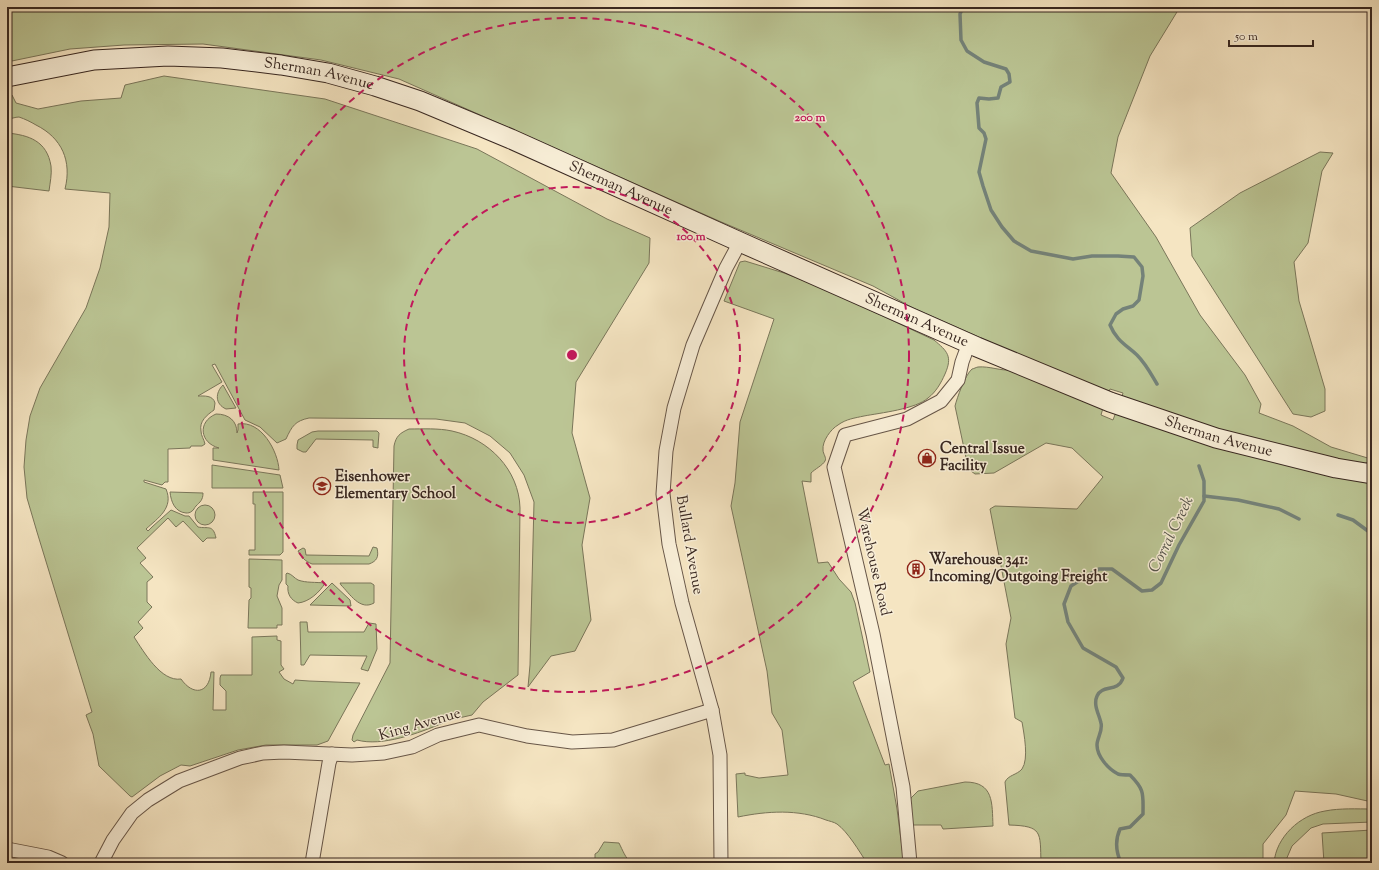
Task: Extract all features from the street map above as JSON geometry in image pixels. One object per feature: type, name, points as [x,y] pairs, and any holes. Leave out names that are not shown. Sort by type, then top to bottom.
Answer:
[{"type":"street","name":"Sherman Avenue","points":[[7,76],[94,60],[168,56],[222,58],[281,65],[328,73],[375,86],[420,101],[558,160],[968,343],[1103,399],[1216,438],[1336,468],[1372,474]]},
{"type":"street","name":"Bullard Avenue","points":[[721,863],[720,756],[712,710],[682,603],[669,544],[663,494],[666,451],[674,408],[693,345],[726,268],[740,242]]},
{"type":"street","name":"Warehouse Road","points":[[910,863],[903,787],[872,634],[834,467],[845,435],[907,419],[941,401],[958,380],[968,343]]},
{"type":"street","name":"King Avenue","points":[[101,863],[113,840],[132,814],[154,796],[179,781],[240,758],[263,753],[284,752],[352,755],[384,754],[412,747],[438,735],[479,725],[527,736],[572,742],[613,740],[712,710]]},
{"type":"street","points":[[312,863],[329,763],[332,754]]},
{"type":"street","points":[[7,848],[48,857],[62,863]]},
{"type":"green space","points":[[7,7],[1180,7],[1150,56],[1118,137],[1111,173],[1156,237],[1200,315],[1245,375],[1261,404],[1259,413],[1293,426],[1331,447],[1371,459],[1362,466],[1254,441],[1121,399],[1123,393],[1110,389],[1108,394],[913,308],[873,286],[719,221],[399,79],[321,60],[203,44],[124,45],[70,49],[7,62]]},
{"type":"green space","points":[[164,76],[325,99],[477,149],[607,219],[650,238],[649,263],[576,382],[572,433],[590,498],[582,545],[591,620],[575,651],[551,656],[528,687],[530,665],[534,502],[524,475],[510,453],[490,436],[465,423],[436,419],[309,418],[297,423],[292,427],[286,439],[277,443],[260,427],[245,420],[215,364],[212,365],[222,382],[198,396],[210,397],[215,403],[214,410],[206,416],[201,424],[201,433],[205,444],[202,446],[191,446],[190,448],[168,449],[168,482],[165,482],[162,485],[144,480],[144,482],[166,489],[168,496],[168,502],[164,512],[146,529],[148,531],[171,510],[185,516],[189,516],[198,527],[212,529],[216,538],[207,538],[203,542],[183,521],[176,527],[168,518],[137,548],[146,558],[140,563],[153,577],[147,582],[147,602],[152,607],[138,622],[143,628],[134,637],[148,658],[160,671],[174,679],[181,679],[190,688],[200,690],[204,688],[210,679],[211,672],[214,672],[213,710],[226,710],[226,691],[220,685],[221,675],[252,675],[252,637],[277,636],[277,640],[281,641],[281,665],[284,669],[279,672],[284,679],[293,684],[295,680],[360,683],[328,741],[317,745],[266,745],[238,750],[190,766],[181,765],[160,776],[132,797],[99,766],[93,734],[86,715],[92,712],[27,498],[24,467],[30,416],[40,388],[86,308],[100,268],[109,227],[110,193],[65,189],[67,169],[63,151],[45,130],[19,117],[7,119],[7,96],[12,95],[16,103],[38,109],[81,101],[121,98],[125,85]]},
{"type":"green space","points":[[7,133],[23,135],[30,138],[41,145],[46,151],[51,166],[49,191],[7,186]]},
{"type":"green space","points":[[1320,152],[1333,153],[1322,171],[1308,243],[1294,262],[1299,301],[1325,389],[1325,411],[1311,417],[1293,414],[1192,256],[1190,228],[1240,193]]},
{"type":"green space","points":[[745,261],[784,273],[823,288],[934,340],[947,354],[948,363],[945,374],[940,384],[928,398],[907,408],[844,421],[830,432],[824,443],[823,450],[826,459],[823,464],[811,473],[811,482],[802,481],[818,563],[828,562],[839,579],[851,592],[855,603],[870,672],[853,682],[885,765],[889,764],[904,863],[867,863],[841,827],[837,824],[815,816],[771,812],[738,817],[736,774],[745,773],[745,775],[759,778],[788,775],[782,730],[772,713],[767,671],[731,506],[735,483],[740,422],[774,319],[724,301],[740,262]]},
{"type":"green space","points":[[978,367],[1012,370],[1103,408],[1101,415],[1113,420],[1116,412],[1372,483],[1372,802],[1336,794],[1295,791],[1286,815],[1263,844],[1263,863],[1041,863],[1039,838],[1034,829],[1009,825],[1005,782],[1008,778],[1018,773],[1022,769],[1026,753],[1022,722],[1015,718],[1006,644],[1011,618],[990,509],[995,506],[1077,509],[1103,477],[1072,448],[1046,443],[994,473],[975,474],[971,471],[968,467],[955,406],[959,392],[969,372]]},
{"type":"green space","points":[[223,385],[236,408],[226,409],[222,407],[218,401],[217,398],[219,391]]},
{"type":"green space","points":[[216,414],[225,415],[231,419],[236,425],[237,433],[238,424],[246,424],[261,432],[272,446],[278,462],[279,470],[213,460],[213,448],[219,448],[208,442],[203,432],[206,422]]},
{"type":"green space","points":[[409,429],[447,430],[466,435],[490,449],[500,458],[514,481],[520,508],[518,675],[483,702],[472,715],[450,720],[441,716],[440,721],[443,723],[400,738],[378,742],[357,740],[354,742],[352,740],[353,735],[390,663],[394,446],[399,435]]},
{"type":"green space","points":[[377,431],[379,433],[378,448],[373,447],[373,440],[316,439],[306,452],[297,449],[298,440],[312,432]]},
{"type":"green space","points":[[212,465],[280,475],[283,488],[212,488]]},
{"type":"green space","points":[[170,492],[203,493],[203,495],[201,501],[193,510],[190,513],[186,513],[176,509],[171,499]]},
{"type":"green space","points":[[253,492],[283,492],[283,552],[280,555],[249,555],[249,550],[255,550],[255,504],[253,504]]},
{"type":"green space","points":[[205,505],[212,508],[215,515],[212,522],[205,525],[198,522],[195,515],[198,508]]},
{"type":"green space","points":[[373,547],[377,548],[378,554],[376,560],[369,564],[312,564],[307,562],[298,551],[303,548],[305,549],[306,555],[369,556]]},
{"type":"green space","points":[[249,559],[282,560],[282,580],[279,585],[277,596],[282,608],[282,625],[277,625],[277,628],[248,628],[249,600],[251,598],[251,588],[249,587]]},
{"type":"green space","points":[[287,573],[301,581],[325,583],[314,596],[306,601],[298,603],[291,598],[289,594],[288,586],[286,584]]},
{"type":"green space","points":[[332,583],[350,600],[351,606],[310,605]]},
{"type":"green space","points":[[340,583],[371,583],[374,585],[374,603],[364,605],[360,603],[352,597]]},
{"type":"green space","points":[[300,622],[307,622],[308,632],[364,632],[369,623],[376,624],[377,649],[368,671],[361,669],[367,656],[310,655],[304,665],[301,665]]},
{"type":"green space","points":[[965,782],[974,783],[981,786],[990,795],[993,826],[943,829],[941,825],[913,825],[909,804],[911,798],[918,791]]},
{"type":"green space","points":[[1372,809],[1372,822],[1323,824],[1311,828],[1292,846],[1285,863],[1274,863],[1279,844],[1284,836],[1298,822],[1307,817],[1316,813],[1331,810]]},
{"type":"green space","points":[[1372,830],[1372,863],[1324,863],[1322,833]]},
{"type":"green space","points":[[604,842],[619,843],[631,863],[595,863],[595,854]]},
{"type":"waterway","name":"Corral Creek","points":[[963,7],[960,14],[961,40],[967,51],[984,62],[1006,69],[1009,74],[1010,82],[1001,87],[998,98],[979,98],[977,103],[979,128],[984,133],[986,139],[979,172],[991,210],[1002,227],[1014,241],[1031,251],[1073,259],[1092,256],[1134,257],[1142,267],[1143,276],[1139,300],[1133,306],[1123,309],[1116,314],[1110,325],[1118,338],[1143,362],[1157,384]]},
{"type":"waterway","name":"Corral Creek","points":[[1121,863],[1117,846],[1118,833],[1120,829],[1130,827],[1143,814],[1143,797],[1141,789],[1130,775],[1114,772],[1101,758],[1097,749],[1101,726],[1096,699],[1099,692],[1118,685],[1121,683],[1123,678],[1116,667],[1083,648],[1068,622],[1064,604],[1071,586],[1099,569],[1112,569],[1142,591],[1152,590],[1161,583],[1179,545],[1204,501],[1204,481],[1199,466]]},
{"type":"waterway","points":[[1204,496],[1238,500],[1279,509],[1299,519]]},
{"type":"waterway","points":[[1338,515],[1353,520],[1372,534]]},
{"type":"place","name":"Central Issue Facility","points":[[927,458]]},
{"type":"place","name":"Eisenhower Elementary School","points":[[322,486]]},
{"type":"place","name":"Warehouse 341: Incoming/Outgoing Freight","points":[[916,569]]}]
